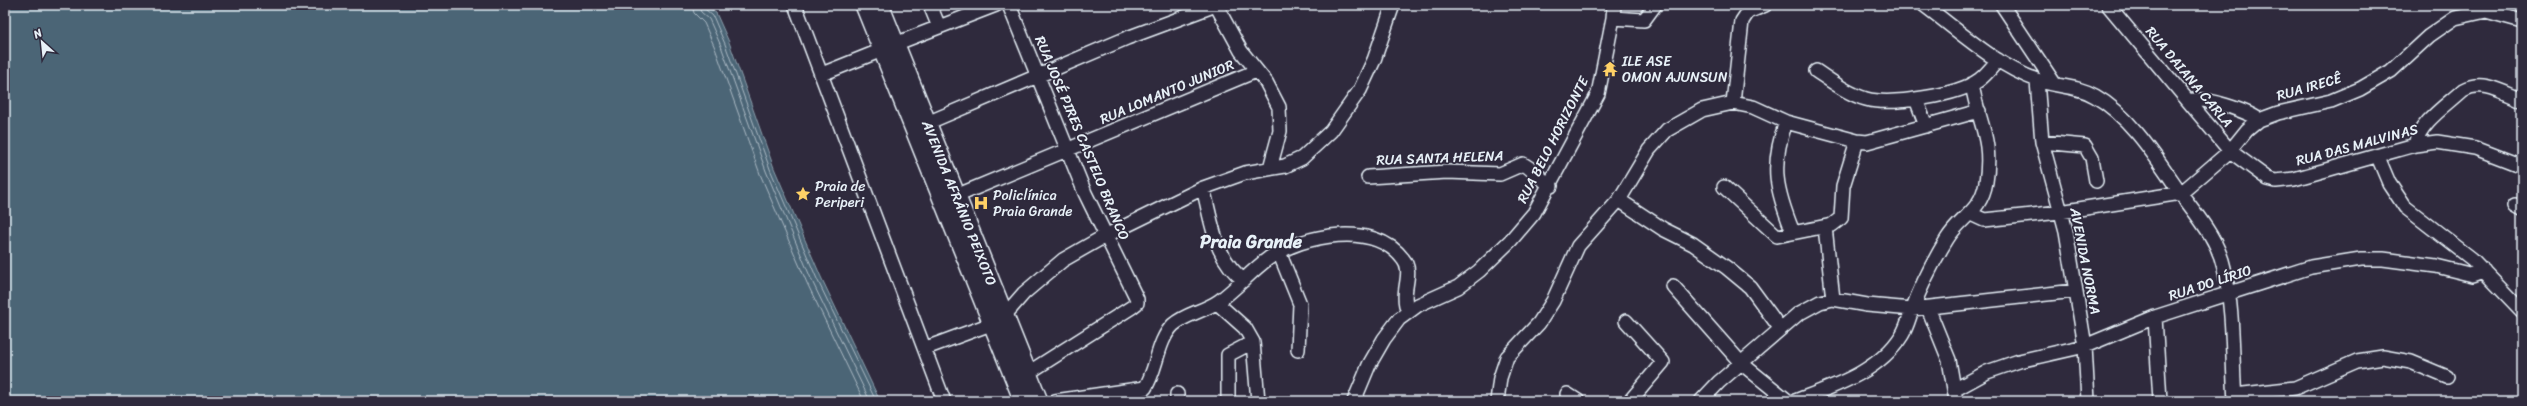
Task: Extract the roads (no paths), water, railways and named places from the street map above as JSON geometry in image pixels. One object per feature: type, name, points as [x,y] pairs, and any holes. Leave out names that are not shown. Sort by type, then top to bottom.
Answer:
[{"type":"main road","name":"AVENIDA AFRÂNIO PEIXOTO","points":[[864,5],[888,47],[927,122],[956,196],[998,320],[1023,401]]},
{"type":"main road","name":"AVENIDA AFRÂNIO PEIXOTO","points":[[880,5],[888,47],[998,320],[1028,373],[1039,401]]},
{"type":"street","points":[[795,5],[926,348],[944,401]]},
{"type":"street","points":[[930,5],[939,27]]},
{"type":"street","points":[[822,74],[996,5]]},
{"type":"street","name":"RUA JOSÉ PIRES CASTELO BRANCO","points":[[1009,5],[1036,76],[1105,236],[1137,294],[1137,303],[1028,373]]},
{"type":"street","points":[[927,122],[1127,38],[1216,5],[1241,51],[1266,82],[1279,107],[1280,131],[1270,168]]},
{"type":"street","points":[[926,348],[998,320],[1024,293],[1062,260],[1105,236],[1203,188],[1245,173],[1285,166],[1302,158],[1331,131],[1348,110],[1374,60],[1393,5]]},
{"type":"street","name":"RUA BELO HORIZONTE","points":[[1408,311],[1458,287],[1479,271],[1524,226],[1551,186],[1598,94],[1614,11],[1644,20],[1655,5]]},
{"type":"street","points":[[1733,103],[1742,21],[1748,12],[1765,5]]},
{"type":"street","points":[[1924,5],[1998,60],[2037,81],[2068,85],[2095,96],[2117,112],[2164,166],[2214,240],[2224,268],[2229,294],[2235,398],[2295,388],[2357,361],[2383,357],[2411,362],[2448,377]]},
{"type":"street","points":[[2002,5],[2054,83]]},
{"type":"street","name":"RUA DAIANA CARLA","points":[[2108,5],[2190,101],[2230,151]]},
{"type":"street","name":"RUA IRECÊ","points":[[2181,193],[2230,151],[2259,120],[2271,115],[2332,101],[2360,89],[2391,71],[2442,26],[2455,18],[2490,8],[2517,14]]},
{"type":"street","points":[[1816,71],[1865,99],[1877,101],[1916,100],[1972,84],[1986,73],[1998,60]]},
{"type":"street","name":"RUA LOMANTO JUNIOR","points":[[956,196],[1068,151],[1256,71]]},
{"type":"street","name":"AVENIDA NORMA","points":[[2037,81],[2042,142],[2066,231],[2085,346],[2088,401]]},
{"type":"street","points":[[1795,401],[1828,394],[1882,358],[1901,336],[1912,309],[1946,240],[1955,228],[1971,214],[1983,194],[1988,164],[1988,148],[1980,111],[1972,84]]},
{"type":"street","points":[[2415,145],[2417,136],[2424,127],[2463,90],[2470,86],[2484,85],[2522,100]]},
{"type":"street","points":[[2190,101],[2203,98],[2251,115],[2259,120]]},
{"type":"street","points":[[1916,100],[1926,126]]},
{"type":"street","points":[[1497,401],[1500,378],[1507,357],[1531,333],[1546,312],[1578,246],[1619,200],[1649,150],[1667,130],[1702,110],[1733,103],[1753,107],[1786,122],[1857,141],[1875,142],[1896,133],[1980,111]]},
{"type":"street","points":[[1786,122],[1778,151],[1777,187],[1794,232]]},
{"type":"street","points":[[1724,187],[1774,234],[1780,236],[1825,227],[1839,221],[1843,186],[1857,141]]},
{"type":"street","points":[[2042,142],[2079,144],[2085,146],[2092,158],[2096,181]]},
{"type":"street","name":"RUA DAS MALVINAS","points":[[2230,151],[2258,172],[2276,181],[2294,179],[2378,157],[2415,145],[2437,142],[2462,144],[2522,166]]},
{"type":"street","points":[[2378,157],[2389,183],[2405,207],[2484,271],[2522,311]]},
{"type":"street","name":"RUA SANTA HELENA","points":[[1368,177],[1447,172],[1500,174],[1523,164],[1529,167],[1536,176],[1551,186]]},
{"type":"street","points":[[1203,188],[1220,250],[1228,267],[1244,280]]},
{"type":"street","points":[[1971,214],[1984,220],[2060,212],[2181,193]]},
{"type":"street","points":[[1619,200],[1663,229],[1693,244],[1727,268],[1750,287],[1780,328]]},
{"type":"street","points":[[1825,227],[1833,299]]},
{"type":"street","points":[[1055,401],[1144,388],[1173,326],[1217,303],[1279,252],[1307,240],[1334,235],[1365,237],[1397,252],[1406,263],[1408,274],[1404,294],[1408,311],[1384,339],[1369,365],[1354,401]]},
{"type":"street","points":[[1279,252],[1300,304],[1298,350]]},
{"type":"street","name":"RUA DO LÍRIO","points":[[1956,395],[1979,376],[2020,361],[2085,346],[2155,317],[2311,267],[2361,259],[2410,262],[2473,275],[2484,271]]},
{"type":"street","points":[[1674,286],[1741,363],[1788,401]]},
{"type":"street","points":[[1701,401],[1780,328],[1808,307],[1833,299],[1867,305],[1912,309],[2075,291]]},
{"type":"street","points":[[1217,303],[1245,328],[1253,342],[1258,401]]},
{"type":"street","points":[[1928,308],[1949,360],[1956,395]]},
{"type":"street","points":[[2155,317],[2160,401]]},
{"type":"street","points":[[1626,321],[1663,362],[1630,401]]},
{"type":"street","points":[[1228,401],[1228,355],[1253,342]]},
{"type":"water","points":[[5,5],[705,5],[716,13],[729,42],[774,168],[821,277],[880,401],[5,401]]},
{"type":"place","name":"ILE ASE OMON AJUNSUN","points":[[1610,69]]},
{"type":"place","name":"Praia de Periperi","points":[[803,194]]},
{"type":"place","name":"Policlínica Praia Grande","points":[[981,203]]},
{"type":"district","name":"Praia Grande","points":[[1251,242]]}]
